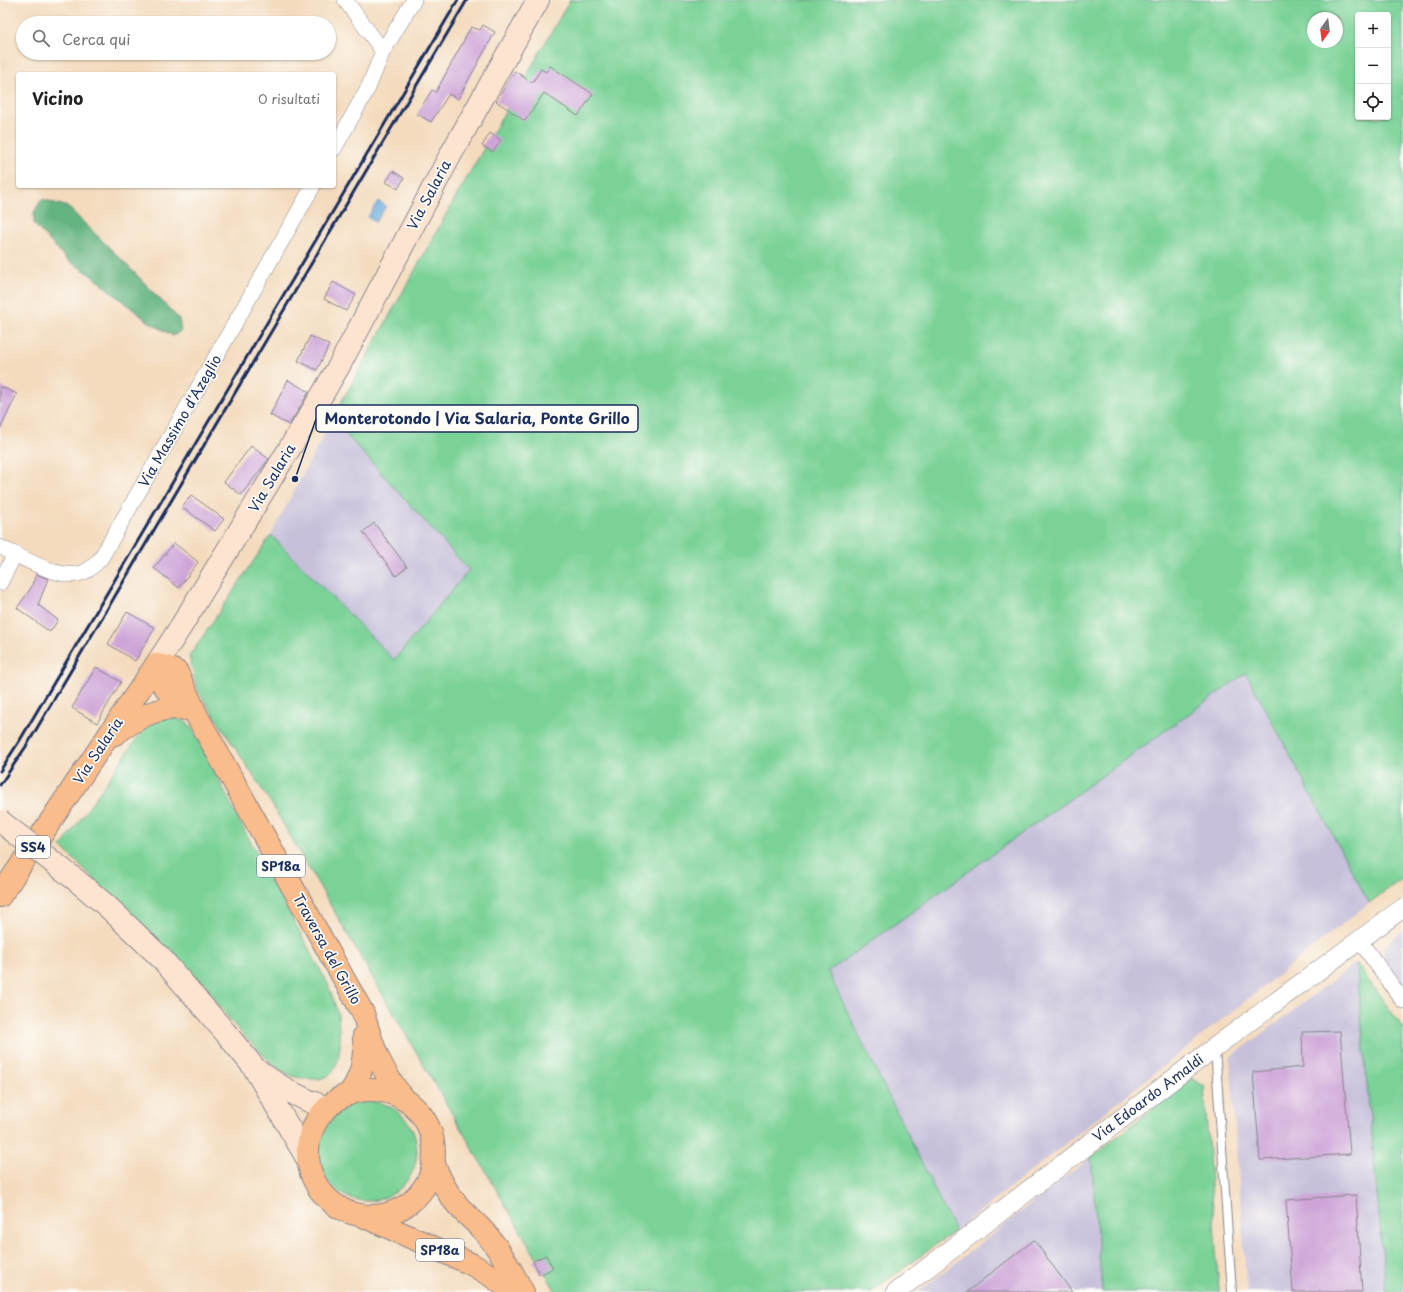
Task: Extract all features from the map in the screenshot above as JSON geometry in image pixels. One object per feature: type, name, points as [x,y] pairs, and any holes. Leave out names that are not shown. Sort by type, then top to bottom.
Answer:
[{"type":"main road","name":"Via Salaria","points":[[0,896],[180,628],[316,405],[342,360],[451,154],[538,0]]},
{"type":"main road","points":[[180,628],[176,652],[177,672],[167,667],[156,665],[159,678],[165,689],[172,697],[193,713]]},
{"type":"main road","name":"Traversa del Grillo","points":[[177,672],[193,713],[363,1013],[375,1054],[381,1066],[396,1090],[405,1100]]},
{"type":"main road","points":[[105,741],[151,712],[167,708],[193,713]]},
{"type":"main road","points":[[0,821],[76,880],[113,912],[161,958],[182,982],[252,1066],[308,1160],[314,1180],[326,1198],[343,1210],[364,1216],[383,1215],[402,1209],[417,1197],[428,1181],[433,1162],[433,1144],[428,1127],[418,1112],[405,1100],[387,1093],[368,1090],[350,1094],[337,1100],[327,1108],[315,1123],[309,1141],[308,1160]]},
{"type":"main road","name":"Traversa del Grillo","points":[[350,1094],[361,1075],[363,1064],[365,1042],[363,1013]]},
{"type":"main road","points":[[252,1066],[273,1082],[294,1095],[327,1108]]},
{"type":"main road","name":"SP18a","points":[[433,1162],[440,1180],[448,1192],[456,1203],[491,1239],[523,1292]]},
{"type":"main road","name":"SP18a","points":[[364,1216],[471,1264],[493,1277],[512,1292]]},
{"type":"street","points":[[345,0],[383,51]]},
{"type":"street","points":[[336,145],[368,88],[383,51],[414,0]]},
{"type":"street","name":"Via Massimo d'Azeglio","points":[[0,547],[48,569],[70,575],[85,572],[101,558],[312,188]]},
{"type":"street","points":[[0,583],[15,554]]},
{"type":"street","name":"Via Edoardo Amaldi","points":[[896,1292],[1215,1047],[1403,908]]},
{"type":"street","points":[[1360,941],[1403,1001]]},
{"type":"lane","points":[[1215,1047],[1232,1292]]},
{"type":"shaded area","points":[[332,419],[469,570],[394,661],[271,535]]},
{"type":"shaded area","points":[[1246,673],[1369,903],[955,1231],[828,972]]},
{"type":"shaded area","points":[[1403,930],[1403,986],[1384,959],[1385,946]]},
{"type":"shaded area","points":[[1356,963],[1386,1292],[1247,1292],[1230,1058]]},
{"type":"shaded area","points":[[1091,1157],[1102,1292],[918,1292]]},
{"type":"green space","points":[[570,0],[1403,0],[1403,878],[1369,903],[1246,673],[828,972],[955,1231],[871,1292],[556,1292],[271,803],[198,691],[189,657],[271,535],[394,660],[469,570],[332,419],[458,193]]},
{"type":"green space","points":[[42,199],[68,207],[179,319],[181,331],[173,336],[146,320],[84,270],[67,260],[34,224],[34,212]]},
{"type":"green space","points":[[152,717],[173,718],[187,722],[198,737],[236,815],[328,984],[338,1014],[340,1046],[338,1061],[332,1073],[326,1077],[319,1079],[304,1079],[292,1076],[279,1069],[264,1056],[241,1033],[196,978],[61,847]]},
{"type":"green space","points":[[1356,963],[1403,1028],[1403,1292],[1386,1292]]},
{"type":"green space","points":[[1192,1078],[1204,1086],[1219,1292],[1102,1292],[1091,1157]]},
{"type":"green space","points":[[367,1101],[386,1105],[402,1116],[413,1132],[417,1151],[413,1170],[402,1186],[386,1197],[367,1201],[348,1197],[332,1186],[321,1170],[317,1151],[321,1132],[332,1116],[348,1105]]},
{"type":"water","points":[[378,201],[386,206],[376,222],[368,217]]},
{"type":"building","points":[[483,25],[495,32],[458,99],[449,94],[431,122],[417,114],[432,90],[436,92],[471,27],[480,30]]},
{"type":"building","points":[[550,66],[593,94],[578,116],[544,93],[525,121],[496,101],[515,71],[532,83],[541,69],[546,72]]},
{"type":"building","points":[[490,133],[501,140],[493,152],[482,146]]},
{"type":"building","points":[[393,171],[404,178],[398,189],[386,182]]},
{"type":"building","points":[[333,282],[356,295],[346,311],[324,299]]},
{"type":"building","points":[[310,336],[329,345],[317,370],[298,361]]},
{"type":"building","points":[[288,380],[309,392],[289,425],[270,415]]},
{"type":"building","points":[[0,386],[17,394],[0,429]]},
{"type":"building","points":[[251,446],[269,459],[241,495],[224,482]]},
{"type":"building","points":[[191,495],[224,519],[215,531],[182,507]]},
{"type":"building","points":[[374,523],[407,567],[396,576],[363,532]]},
{"type":"building","points":[[174,543],[198,562],[179,588],[154,568]]},
{"type":"building","points":[[36,574],[48,579],[38,605],[58,620],[50,632],[17,608],[31,588]]},
{"type":"building","points":[[127,612],[155,628],[135,661],[108,644]]},
{"type":"building","points":[[96,667],[121,682],[97,723],[72,708]]},
{"type":"building","points":[[1340,1031],[1350,1154],[1260,1160],[1253,1072],[1303,1067],[1302,1032]]},
{"type":"building","points":[[1356,1195],[1362,1292],[1293,1292],[1286,1200]]},
{"type":"building","points":[[1034,1240],[1072,1292],[967,1292]]},
{"type":"building","points":[[546,1255],[553,1268],[540,1275],[533,1261]]},
{"type":"railway","points":[[0,771],[20,740],[458,0]]},
{"type":"railway","points":[[0,785],[27,745],[467,0]]},
{"type":"place","name":"Monterotondo | Via Salaria, Ponte Grillo","points":[[295,479]]}]
